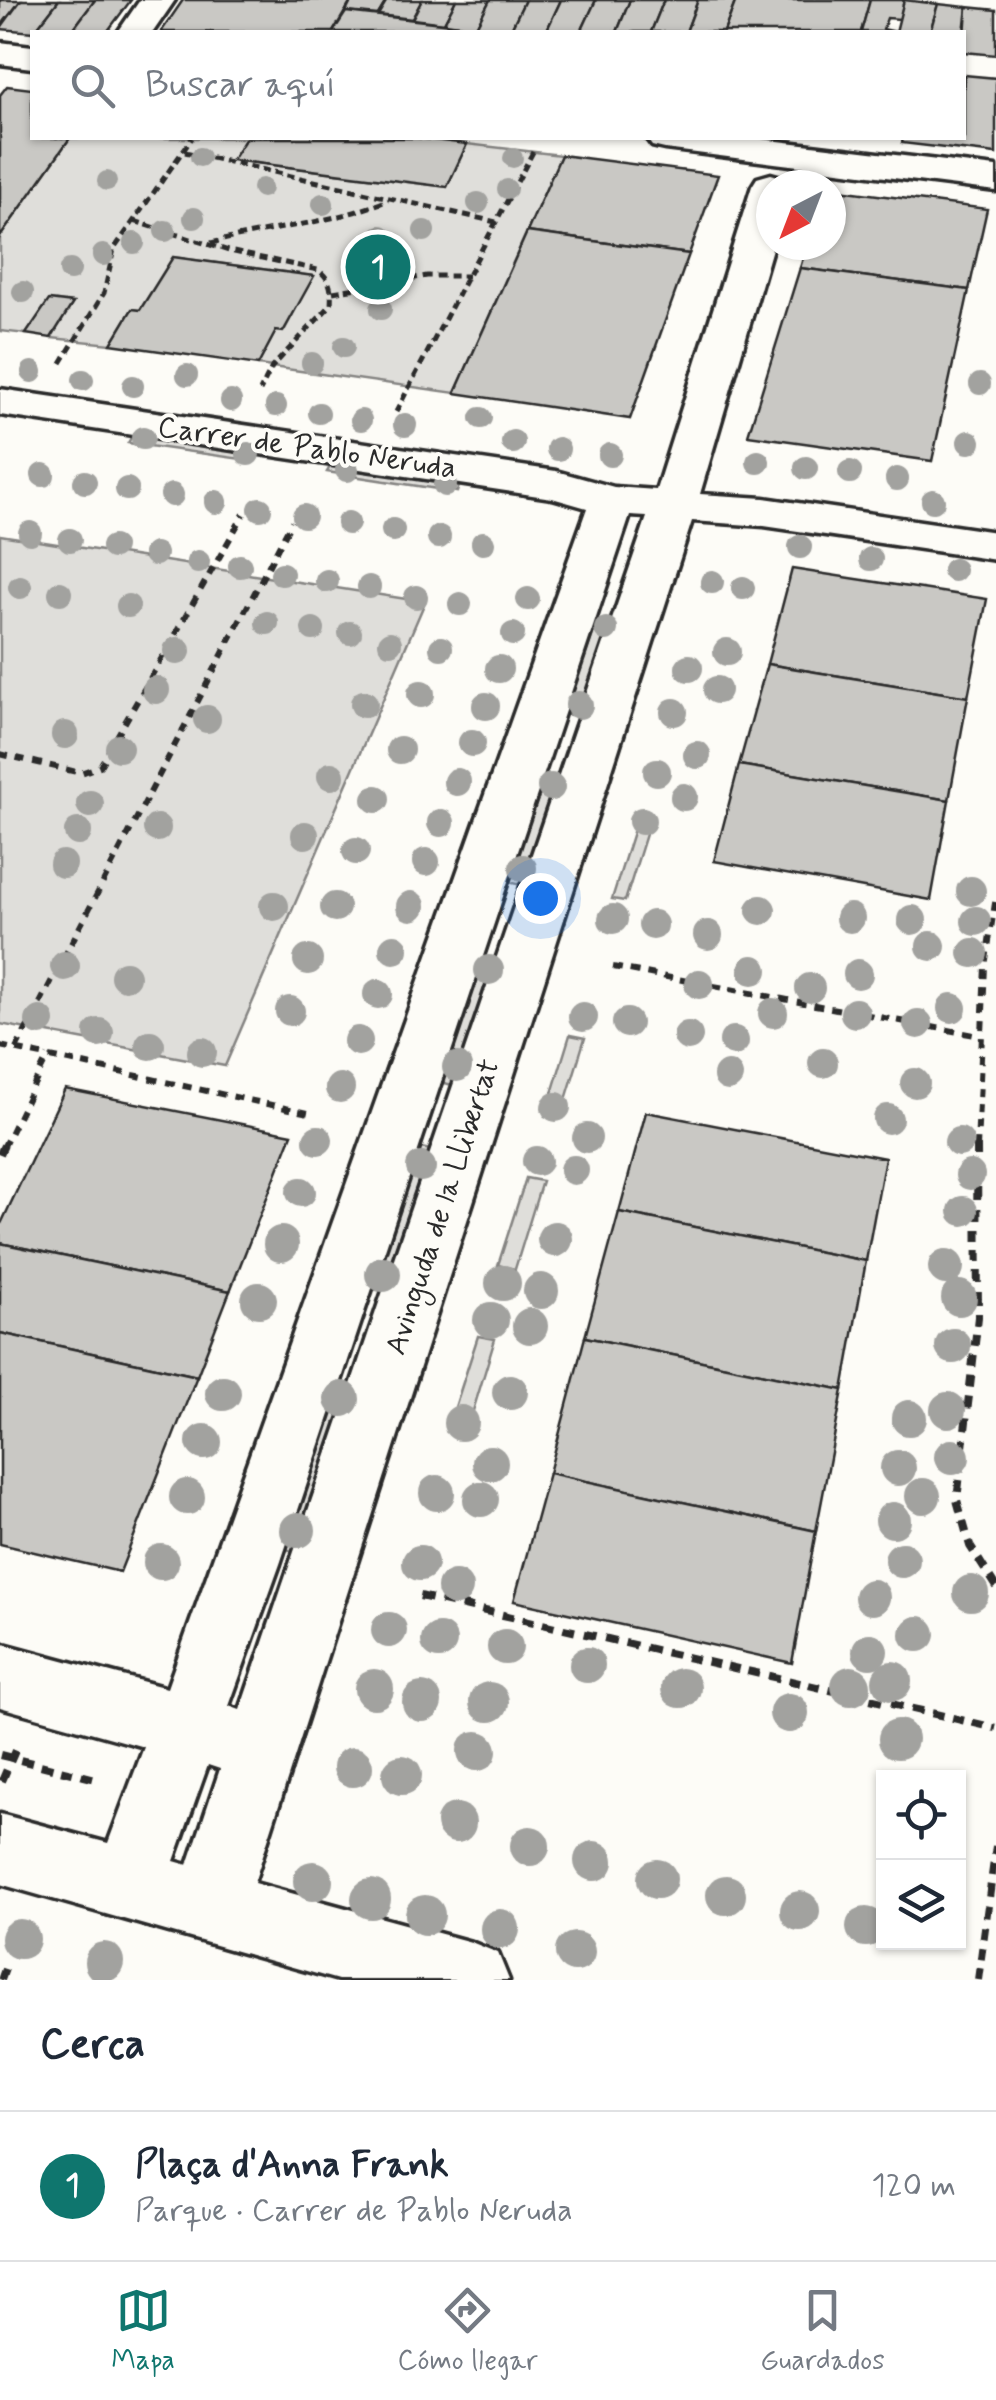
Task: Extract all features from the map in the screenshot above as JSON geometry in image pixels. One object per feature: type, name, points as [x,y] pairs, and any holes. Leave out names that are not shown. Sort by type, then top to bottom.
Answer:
[{"type":"street","points":[[136,30],[158,0]]},
{"type":"street","points":[[0,53],[30,57]]},
{"type":"street","points":[[671,140],[762,170]]},
{"type":"street","points":[[846,176],[996,179]]},
{"type":"street","name":"Avinguda de la Llibertat","points":[[210,1907],[674,506],[756,234]]},
{"type":"street","name":"Carrer de Pablo Neruda","points":[[0,402],[556,485],[612,502],[764,512],[996,546]]},
{"type":"street","name":"Carrer de Pablo Neruda","points":[[0,438],[517,516],[558,516],[612,502]]},
{"type":"street","points":[[129,1884],[189,1727],[612,502]]},
{"type":"street","points":[[0,1675],[263,1747]]},
{"type":"street","points":[[0,1849],[454,1978]]},
{"type":"path","points":[[60,365],[104,293],[114,249],[191,140]]},
{"type":"path","points":[[396,412],[534,148]]},
{"type":"path","points":[[185,152],[442,216],[496,222]]},
{"type":"path","points":[[210,244],[276,226],[353,215],[389,200]]},
{"type":"path","points":[[134,222],[318,270],[329,277],[331,305],[272,368],[259,392]]},
{"type":"path","points":[[333,292],[427,276],[468,276]]},
{"type":"path","points":[[0,754],[82,773],[100,766],[244,514]]},
{"type":"path","points":[[16,1049],[292,521]]},
{"type":"path","points":[[996,898],[985,966],[976,1085],[980,1158],[978,1317],[957,1500],[960,1530],[972,1555],[996,1587]]},
{"type":"path","points":[[614,966],[980,1036]]},
{"type":"path","points":[[0,1046],[313,1114]]},
{"type":"path","points":[[0,1154],[48,1056]]},
{"type":"path","points":[[420,1596],[996,1728]]},
{"type":"path","points":[[0,1756],[103,1781]]},
{"type":"path","points":[[978,1980],[996,1846]]},
{"type":"path","points":[[1,1980],[5,1969]]},
{"type":"shaded area","points":[[69,140],[245,140],[233,160],[447,187],[467,144],[561,155],[455,393],[258,365],[276,331],[284,331],[313,276],[173,257],[140,310],[132,309],[111,344],[51,338],[73,303],[50,300],[26,334],[0,331],[0,237]]},
{"type":"shaded area","points":[[133,434],[259,452],[255,461],[128,443]]},
{"type":"shaded area","points":[[332,463],[460,483],[457,492],[327,472]]},
{"type":"shaded area","points":[[0,535],[425,602],[225,1066],[0,1024]]},
{"type":"shaded area","points":[[597,622],[616,625],[582,717],[565,714]]},
{"type":"shaded area","points":[[546,776],[564,779],[527,886],[508,882]]},
{"type":"shaded area","points":[[634,829],[647,831],[625,901],[612,899]]},
{"type":"shaded area","points":[[481,960],[500,964],[459,1086],[438,1082]]},
{"type":"shaded area","points":[[570,1035],[585,1038],[560,1119],[545,1116]]},
{"type":"shaded area","points":[[416,1147],[436,1151],[388,1292],[367,1288]]},
{"type":"shaded area","points":[[526,1178],[542,1181],[515,1269],[498,1265]]},
{"type":"shaded area","points":[[478,1336],[495,1339],[465,1437],[447,1432]]},
{"type":"shaded area","points":[[333,1383],[358,1388],[302,1553],[276,1547]]},
{"type":"building","points":[[0,0],[21,0],[0,27]]},
{"type":"building","points":[[21,0],[59,0],[36,30],[0,29]]},
{"type":"building","points":[[59,0],[95,0],[72,30],[36,30]]},
{"type":"building","points":[[95,0],[131,0],[108,30],[72,30]]},
{"type":"building","points":[[183,0],[352,0],[334,30],[162,30]]},
{"type":"building","points":[[352,0],[387,0],[378,15],[346,12]]},
{"type":"building","points":[[387,0],[422,0],[412,19],[378,15]]},
{"type":"building","points":[[422,0],[456,0],[444,23],[412,19]]},
{"type":"building","points":[[456,0],[490,0],[476,27],[444,23]]},
{"type":"building","points":[[490,0],[525,0],[510,30],[476,27]]},
{"type":"building","points":[[525,0],[561,0],[547,30],[510,30]]},
{"type":"building","points":[[561,0],[596,0],[582,30],[547,30]]},
{"type":"building","points":[[596,0],[630,0],[618,30],[582,30]]},
{"type":"building","points":[[630,0],[664,0],[652,30],[618,30]]},
{"type":"building","points":[[664,0],[698,0],[687,30],[652,30]]},
{"type":"building","points":[[698,0],[736,0],[725,30],[687,30]]},
{"type":"building","points":[[736,0],[870,0],[862,30],[725,30]]},
{"type":"building","points":[[870,0],[904,0],[900,19],[887,18],[883,29],[887,30],[862,30]]},
{"type":"building","points":[[904,0],[938,4],[931,30],[896,30]]},
{"type":"building","points":[[938,4],[967,7],[964,30],[931,30]]},
{"type":"building","points":[[967,7],[996,10],[996,55],[966,52]]},
{"type":"building","points":[[346,12],[502,30],[334,30]]},
{"type":"building","points":[[966,75],[996,78],[996,154],[902,143],[966,140]]},
{"type":"building","points":[[7,86],[30,89],[30,140],[69,140],[0,237],[0,95]]},
{"type":"building","points":[[245,140],[434,140],[467,144],[447,187],[232,160]]},
{"type":"building","points":[[561,155],[718,175],[689,254],[527,232]]},
{"type":"building","points":[[846,191],[987,209],[969,290],[800,268],[802,260],[846,260]]},
{"type":"building","points":[[527,232],[689,254],[630,419],[455,393]]},
{"type":"building","points":[[173,257],[314,276],[283,332],[276,331],[258,365],[111,344],[132,309],[140,310]]},
{"type":"building","points":[[800,268],[969,290],[932,461],[748,435]]},
{"type":"building","points":[[49,300],[73,303],[51,338],[26,334]]},
{"type":"building","points":[[792,569],[987,599],[968,697],[767,664]]},
{"type":"building","points":[[767,664],[968,697],[949,800],[739,765]]},
{"type":"building","points":[[739,765],[949,800],[931,900],[714,861]]},
{"type":"building","points":[[65,1089],[292,1134],[230,1291],[0,1243],[0,1226]]},
{"type":"building","points":[[646,1112],[885,1158],[866,1261],[619,1212]]},
{"type":"building","points":[[619,1212],[866,1261],[843,1390],[585,1337]]},
{"type":"building","points":[[0,1243],[230,1291],[197,1376],[0,1333]]},
{"type":"building","points":[[0,1333],[197,1376],[120,1572],[0,1544]]},
{"type":"building","points":[[585,1337],[843,1390],[816,1531],[549,1473]]},
{"type":"building","points":[[549,1473],[816,1531],[792,1663],[514,1601]]},
{"type":"place","name":"Plaça d'Anna Frank","points":[[378,267]]}]
